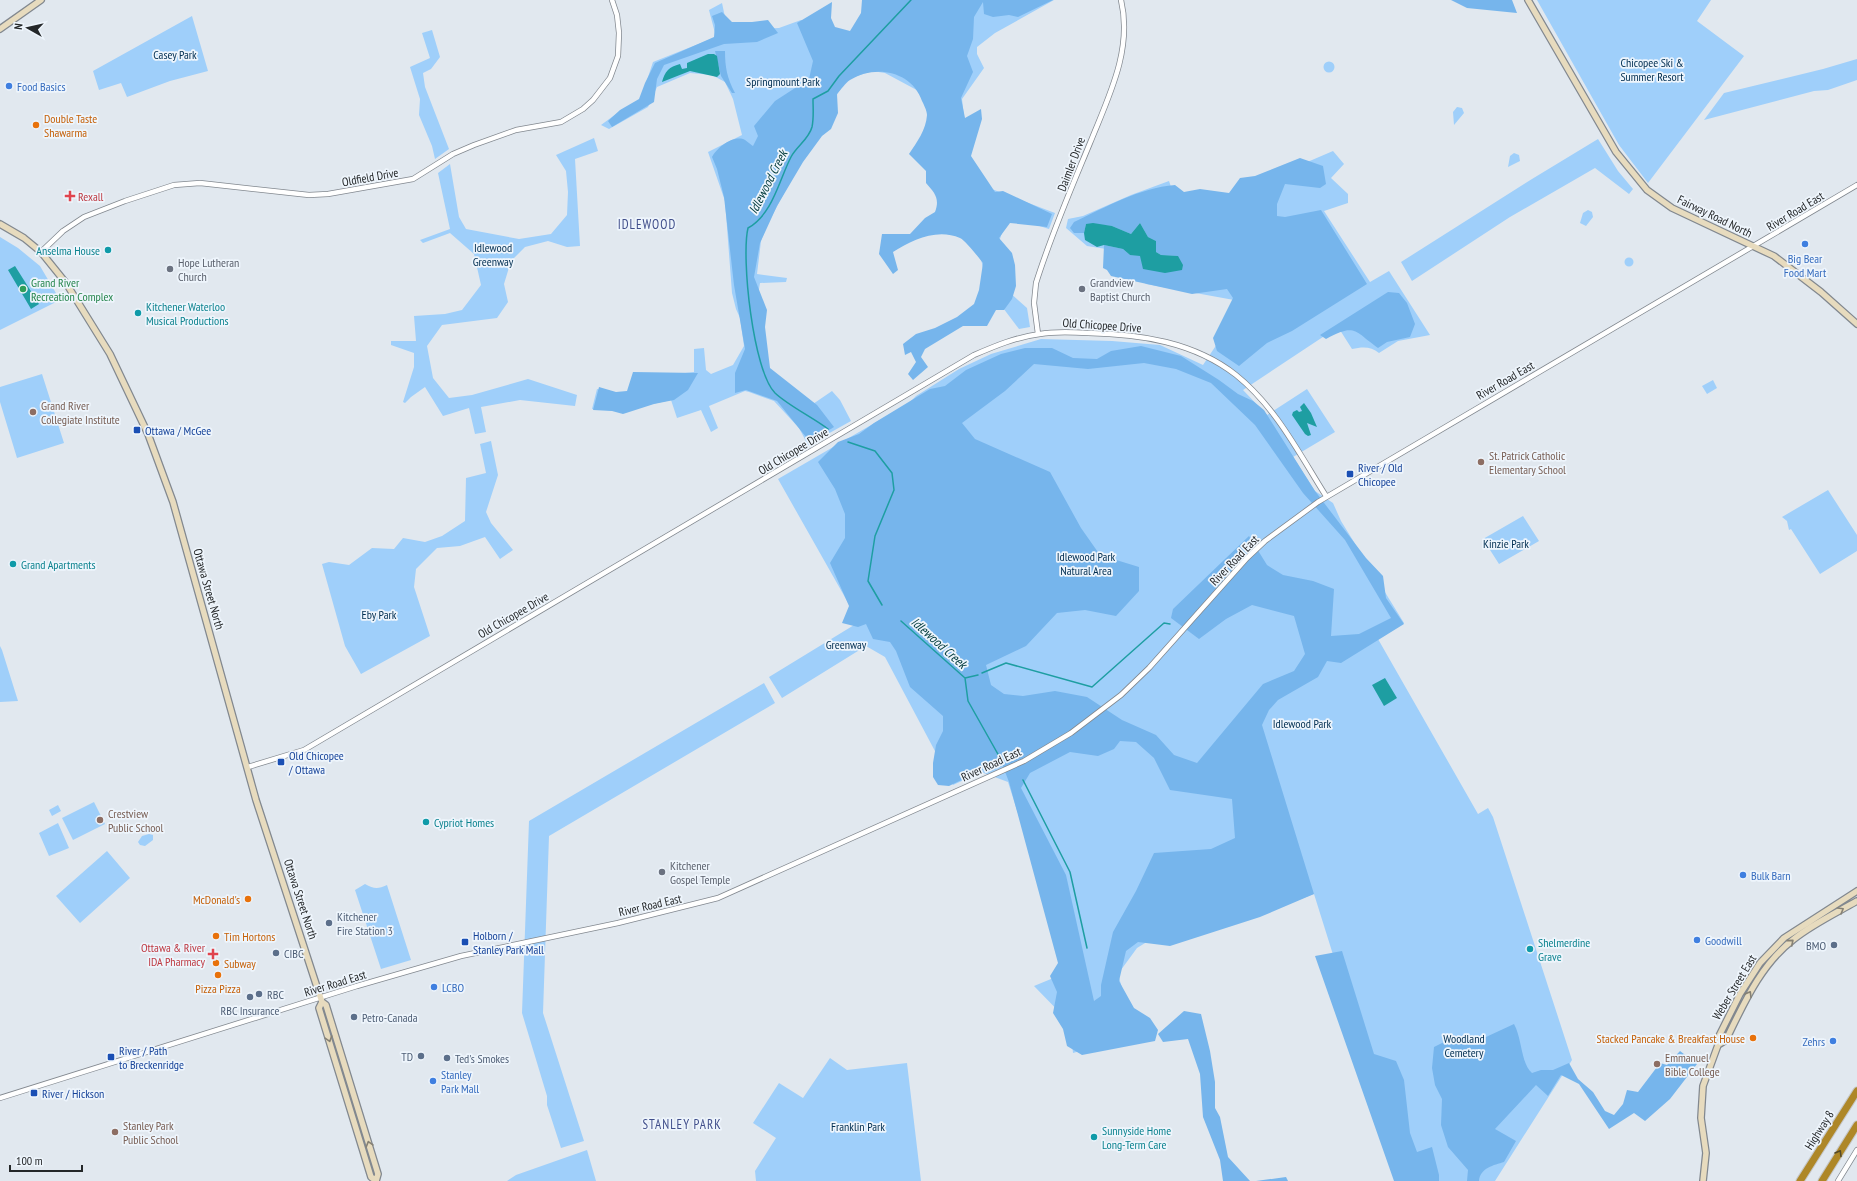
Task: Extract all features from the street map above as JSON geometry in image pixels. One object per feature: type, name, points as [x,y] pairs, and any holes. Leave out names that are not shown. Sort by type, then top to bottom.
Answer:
[{"type":"highway","name":"Highway 8","points":[[1800,1181],[1857,1091]]},
{"type":"highway","points":[[1822,1181],[1857,1125]]},
{"type":"main road","points":[[0,29],[41,0]]},
{"type":"main road","name":"Fairway Road North","points":[[1528,0],[1616,152],[1647,190],[1672,208],[1774,256],[1793,269],[1857,324]]},
{"type":"main road","name":"Ottawa Street North","points":[[0,224],[24,238],[40,252],[66,283],[110,354],[132,398],[155,452],[173,502],[256,800],[321,1000],[319,1008],[371,1177],[376,1181]]},
{"type":"main road","name":"Weber Street East","points":[[1703,1181],[1706,1153],[1700,1103],[1707,1072],[1718,1045],[1719,1036],[1740,994],[1770,951],[1794,930],[1857,891]]},
{"type":"main road","name":"Weber Street East","points":[[1718,1045],[1726,1040],[1755,984],[1777,955],[1806,931],[1857,900]]},
{"type":"street","name":"Oldfield Drive","points":[[40,252],[63,231],[84,217],[125,201],[174,186],[200,183],[309,195],[328,194],[413,179],[453,154],[474,145],[516,130],[561,122],[583,109],[593,100],[610,78],[618,56],[620,33],[617,15],[612,0]]},
{"type":"street","name":"Daimler Drive","points":[[1038,334],[1034,303],[1036,283],[1105,104],[1122,52],[1124,18],[1121,0]]},
{"type":"street","name":"River Road East","points":[[0,1098],[465,955],[618,923],[718,898],[1024,761],[1077,729],[1121,696],[1149,668],[1247,558],[1265,542],[1326,496],[1857,185]]},
{"type":"street","name":"Old Chicopee Drive","points":[[248,767],[304,750],[974,355],[1009,340],[1052,332],[1134,336],[1167,342],[1200,354],[1236,375],[1270,409],[1326,496]]},
{"type":"street","points":[[1838,1181],[1857,1150]]},
{"type":"green space","name":"Springmount Park","points":[[862,0],[1053,0],[1018,17],[1009,15],[993,17],[984,14],[983,2],[974,17],[973,39],[967,56],[973,72],[961,98],[965,118],[981,109],[982,119],[971,156],[995,192],[1003,191],[1052,214],[1047,227],[1010,223],[999,238],[1012,253],[1015,265],[1016,286],[1012,299],[1004,310],[996,310],[987,326],[963,326],[925,349],[921,357],[928,367],[913,380],[908,374],[916,362],[911,352],[905,355],[903,344],[916,334],[935,328],[957,317],[974,304],[979,290],[983,263],[963,240],[951,235],[942,234],[916,240],[893,252],[898,270],[893,274],[879,254],[882,234],[910,234],[925,218],[935,212],[937,203],[936,196],[926,183],[926,171],[909,154],[923,131],[927,115],[917,91],[910,83],[892,73],[870,72],[860,75],[846,83],[837,94],[838,113],[831,129],[822,136],[803,162],[777,206],[760,243],[754,277],[767,310],[765,327],[770,368],[817,405],[834,427],[810,442],[777,401],[746,390],[735,393],[735,373],[745,349],[734,285],[724,197],[717,169],[712,157],[717,150],[734,139],[743,139],[753,146],[758,136],[754,126],[775,101],[809,79],[813,61],[797,23],[832,2],[831,18],[835,27],[850,31],[861,13]]},
{"type":"green space","name":"Springmount Park","points":[[875,0],[1054,0],[995,33],[977,47],[977,54],[984,68],[962,99],[969,158],[989,188],[1055,213],[1049,229],[1008,216],[988,273],[1027,308],[1030,327],[1019,329],[991,292],[985,278],[980,254],[940,211],[925,133],[929,115],[926,95],[885,73],[872,71],[845,80],[767,225],[761,241],[757,274],[787,278],[786,282],[760,283],[758,295],[769,369],[813,404],[832,391],[840,400],[851,421],[808,445],[799,428],[774,401],[745,391],[709,406],[718,428],[711,432],[701,410],[677,418],[671,400],[620,411],[592,409],[597,389],[630,396],[649,377],[694,372],[694,349],[704,348],[706,370],[711,374],[733,365],[744,346],[740,318],[732,293],[725,201],[708,152],[742,135],[733,99],[725,82],[712,75],[690,73],[657,87],[648,107],[609,129],[601,125],[616,114],[640,101],[653,62],[716,37],[709,10],[722,3],[725,17],[736,30],[779,28],[801,20],[850,32]]},
{"type":"green space","points":[[1451,0],[1512,0],[1517,13],[1467,8]]},
{"type":"green space","name":"Chicopee Ski & Summer Resort","points":[[1537,0],[1711,0],[1697,21],[1744,56],[1648,183],[1619,145]]},
{"type":"green space","points":[[722,12],[732,22],[768,20],[778,33],[757,42],[724,44],[664,65],[657,79],[654,102],[612,127],[608,121],[620,110],[639,99],[655,63],[714,37],[715,25],[712,16]]},
{"type":"green space","name":"Casey Park","points":[[192,16],[208,71],[170,81],[127,97],[121,83],[99,90],[93,71]]},
{"type":"green space","points":[[432,30],[440,57],[431,69],[423,73],[425,87],[449,149],[435,159],[432,146],[419,115],[420,99],[410,67],[430,58],[422,33]]},
{"type":"green space","points":[[715,51],[725,51],[727,72],[735,93],[732,93],[721,76]]},
{"type":"green space","points":[[1857,59],[1857,80],[1828,90],[1814,91],[1704,120],[1724,93],[1823,69]]},
{"type":"green space","points":[[1329,61],[1333,63],[1335,67],[1333,71],[1329,73],[1325,71],[1323,67],[1325,63]]},
{"type":"green space","points":[[1457,107],[1462,108],[1464,113],[1454,125],[1453,112]]},
{"type":"green space","name":"Idlewood Greenway","points":[[594,138],[598,151],[575,159],[580,246],[567,247],[548,241],[525,247],[511,261],[504,284],[508,302],[497,318],[442,325],[427,346],[433,378],[449,398],[472,395],[528,379],[577,395],[575,406],[520,400],[481,407],[486,432],[475,434],[469,408],[443,416],[425,387],[405,403],[403,402],[414,367],[414,353],[391,345],[391,341],[416,341],[414,316],[445,314],[462,310],[481,285],[474,254],[450,233],[423,243],[420,240],[450,229],[438,173],[450,164],[459,217],[466,229],[519,239],[551,234],[567,215],[568,192],[566,171],[556,155]]},
{"type":"green space","points":[[1598,139],[1618,171],[1633,189],[1629,194],[1595,168],[1510,217],[1412,281],[1401,262]]},
{"type":"green space","name":"Idlewood Park Natural Area","points":[[1333,151],[1344,164],[1331,178],[1348,194],[1348,203],[1324,211],[1370,282],[1389,271],[1430,335],[1398,341],[1379,353],[1373,349],[1352,349],[1338,327],[1243,390],[1267,415],[1307,389],[1335,432],[1293,457],[1315,491],[1333,503],[1341,521],[1404,623],[1378,639],[1478,814],[1488,808],[1493,817],[1572,1060],[1495,1181],[1404,1181],[1314,894],[1285,905],[1150,940],[1137,948],[1118,974],[1128,1009],[1155,1030],[1073,1053],[1070,1023],[1034,986],[1068,972],[1008,782],[981,772],[953,785],[885,657],[866,646],[782,698],[769,677],[859,622],[778,479],[909,403],[916,396],[959,369],[991,354],[1041,339],[1112,341],[1160,345],[1203,365],[1245,302],[1146,284],[1119,251],[1087,246],[1066,228],[1068,219],[1083,216],[1131,195],[1169,181],[1179,210],[1191,212]]},
{"type":"green space","points":[[1514,153],[1519,155],[1520,161],[1508,167],[1510,156]]},
{"type":"green space","points":[[1300,158],[1323,166],[1326,184],[1320,188],[1285,184],[1277,204],[1277,216],[1285,217],[1321,210],[1367,284],[1292,331],[1267,343],[1239,366],[1217,351],[1213,338],[1233,298],[1227,289],[1192,294],[1111,276],[1107,270],[1103,268],[1104,245],[1123,249],[1130,255],[1178,256],[1161,255],[1156,252],[1156,241],[1148,237],[1140,223],[1131,234],[1112,226],[1086,224],[1084,233],[1074,233],[1070,228],[1074,222],[1111,204],[1149,190],[1175,185],[1184,192],[1200,189],[1229,193],[1240,178],[1255,176]]},
{"type":"green space","points":[[1588,210],[1592,212],[1593,217],[1586,226],[1580,223],[1583,213]]},
{"type":"green space","points":[[0,237],[18,248],[40,266],[60,300],[0,330]]},
{"type":"green space","points":[[1627,258],[1631,258],[1633,262],[1631,266],[1627,266],[1625,264],[1625,260]]},
{"type":"green space","points":[[1388,292],[1399,293],[1407,303],[1415,324],[1410,337],[1387,342],[1378,348],[1359,333],[1354,331],[1343,331],[1326,339],[1320,335]]},
{"type":"green space","points":[[1141,346],[1181,356],[1238,394],[1253,401],[1264,410],[1315,491],[1366,558],[1383,576],[1386,598],[1404,624],[1341,663],[1327,661],[1318,677],[1278,700],[1269,710],[1262,725],[1314,894],[1260,917],[1170,946],[1138,942],[1126,951],[1119,981],[1134,1008],[1150,1018],[1158,1030],[1155,1041],[1082,1055],[1067,1046],[1063,1029],[1053,1013],[1057,992],[1050,976],[1058,963],[1009,782],[1001,761],[949,786],[938,785],[933,777],[933,763],[936,745],[943,731],[943,716],[910,687],[896,651],[890,642],[873,639],[866,624],[858,627],[842,623],[849,606],[830,563],[845,538],[845,514],[835,489],[818,462],[838,442],[859,434],[874,423],[930,389],[945,386],[966,370],[1001,354],[1025,348],[1052,348],[1073,358],[1097,359],[1111,351]],"holes":[[[1144,363],[1176,369],[1211,383],[1255,425],[1303,493],[1345,540],[1391,618],[1359,634],[1331,636],[1334,589],[1313,581],[1283,575],[1267,565],[1249,536],[1173,609],[1171,618],[1199,639],[1226,619],[1252,605],[1294,616],[1305,654],[1294,671],[1263,684],[1197,763],[1174,755],[1156,735],[1122,720],[1087,697],[1055,691],[1023,696],[1004,694],[991,685],[986,665],[1026,646],[1057,613],[1085,610],[1116,616],[1139,591],[1139,567],[1100,555],[1081,528],[1050,472],[975,439],[962,423],[1005,391],[1034,364],[1088,369]],[[1120,741],[1136,742],[1154,758],[1170,790],[1232,799],[1235,838],[1211,849],[1154,853],[1136,891],[1113,932],[1101,985],[1101,996],[1094,1001],[1066,875],[1021,788],[1030,773],[1070,752],[1098,756],[1114,749]]]},
{"type":"green space","points":[[633,372],[698,373],[688,390],[674,400],[654,404],[623,414],[612,411],[593,410],[599,387],[616,392],[627,391]]},
{"type":"green space","points":[[42,374],[64,443],[17,458],[0,402],[0,387]]},
{"type":"green space","points":[[1713,380],[1717,388],[1707,394],[1702,386]]},
{"type":"green space","name":"Eby Park","points":[[491,441],[498,475],[486,512],[491,523],[513,550],[500,559],[485,537],[460,546],[437,548],[416,569],[414,587],[430,636],[361,674],[345,646],[322,564],[329,562],[349,565],[372,548],[394,549],[403,538],[425,542],[442,536],[465,521],[466,478],[486,473],[480,444]]},
{"type":"green space","points":[[1828,490],[1857,535],[1857,551],[1820,574],[1791,529],[1789,530],[1787,521],[1782,517]]},
{"type":"green space","name":"Kinzie Park","points":[[1523,516],[1539,541],[1499,564],[1483,539]]},
{"type":"green space","points":[[0,646],[2,650],[18,701],[0,702]]},
{"type":"green space","points":[[764,683],[775,703],[549,836],[543,1013],[584,1141],[561,1148],[547,1105],[547,1096],[522,1013],[529,821]]},
{"type":"green space","points":[[94,802],[105,824],[73,840],[62,818]]},
{"type":"green space","points":[[58,805],[61,811],[52,816],[49,810]]},
{"type":"green space","points":[[58,823],[69,848],[49,856],[39,833]]},
{"type":"green space","points":[[149,834],[153,835],[153,840],[145,846],[140,845],[138,842],[142,836]]},
{"type":"green space","points":[[107,851],[130,878],[80,923],[56,896]]},
{"type":"green space","points":[[365,884],[376,888],[387,885],[411,960],[381,969],[355,890]]},
{"type":"green space","points":[[1342,951],[1374,1054],[1396,1061],[1404,1080],[1410,1133],[1417,1152],[1432,1147],[1439,1175],[1439,1181],[1394,1181],[1315,956]]},
{"type":"green space","points":[[1184,1011],[1201,1014],[1210,1051],[1215,1082],[1215,1108],[1220,1117],[1228,1157],[1250,1181],[1223,1181],[1220,1160],[1203,1117],[1200,1074],[1188,1039],[1163,1042],[1158,1034]]},
{"type":"green space","name":"Woodland Cemetery","points":[[1514,1024],[1519,1036],[1526,1064],[1532,1073],[1541,1070],[1553,1070],[1569,1063],[1578,1079],[1593,1092],[1605,1111],[1614,1115],[1623,1104],[1627,1090],[1638,1092],[1660,1063],[1667,1065],[1680,1051],[1697,1064],[1670,1099],[1645,1121],[1634,1113],[1609,1129],[1579,1084],[1561,1075],[1548,1096],[1536,1085],[1495,1129],[1516,1141],[1504,1162],[1485,1170],[1479,1181],[1467,1181],[1468,1170],[1448,1147],[1441,1125],[1442,1099],[1435,1085],[1432,1068],[1434,1047],[1452,1038],[1486,1037]]},
{"type":"green space","name":"Franklin Park","points":[[830,1058],[847,1070],[907,1063],[921,1181],[756,1181],[755,1171],[776,1138],[753,1123],[779,1083],[803,1098]]},
{"type":"green space","points":[[587,1150],[596,1181],[507,1181],[516,1175]]},
{"type":"green space","points":[[1286,1177],[1288,1181],[1256,1181]]},
{"type":"shaded area","points":[[708,54],[714,54],[717,56],[720,74],[717,77],[690,71],[662,82],[666,72],[670,68],[680,64],[682,69],[687,68],[687,63]]},
{"type":"shaded area","points":[[1093,223],[1112,226],[1131,234],[1140,223],[1148,237],[1156,241],[1156,252],[1161,255],[1178,256],[1183,265],[1182,270],[1165,273],[1143,269],[1140,256],[1130,255],[1123,249],[1104,245],[1097,247],[1085,240],[1084,233],[1086,224]]},
{"type":"shaded area","points":[[15,266],[39,304],[31,309],[8,270]]},
{"type":"shaded area","points":[[1304,403],[1311,413],[1317,427],[1307,423],[1311,435],[1308,436],[1292,415],[1293,412],[1297,410],[1299,412],[1302,411],[1300,407]]},
{"type":"shaded area","points":[[1385,678],[1397,698],[1384,706],[1372,685]]},
{"type":"waterway","name":"Idlewood Creek","points":[[828,429],[781,398],[775,393],[767,381],[755,339],[751,313],[746,263],[748,228],[757,222],[764,214],[774,196],[791,157],[810,131],[813,120],[813,99],[828,91],[839,76],[911,0]]},
{"type":"waterway","name":"Idlewood Creek","points":[[848,442],[875,451],[892,473],[894,490],[875,536],[868,581],[882,605]]},
{"type":"waterway","name":"Idlewood Creek","points":[[901,621],[965,678]]},
{"type":"waterway","points":[[982,673],[1006,663],[1092,687],[1164,623],[1170,624]]},
{"type":"waterway","points":[[965,678],[978,675]]},
{"type":"waterway","points":[[965,678],[968,701],[999,756]]},
{"type":"waterway","points":[[1023,780],[1070,872],[1087,948]]},
{"type":"place","name":"Food Basics","points":[[9,86]]},
{"type":"place","name":"Double Taste Shawarma","points":[[36,125]]},
{"type":"place","name":"Rexall","points":[[70,196]]},
{"type":"place","name":"Big Bear Food Mart","points":[[1805,244]]},
{"type":"place","name":"Anselma House","points":[[108,250]]},
{"type":"place","name":"Hope Lutheran Church","points":[[170,269]]},
{"type":"place","name":"Grand River Recreation Complex","points":[[23,289]]},
{"type":"place","name":"Grandview Baptist Church","points":[[1082,289]]},
{"type":"place","name":"Kitchener Waterloo Musical Productions","points":[[138,313]]},
{"type":"place","name":"Grand River Collegiate Institute","points":[[33,412]]},
{"type":"place","name":"Ottawa / McGee","points":[[137,430]]},
{"type":"place","name":"St. Patrick Catholic Elementary School","points":[[1481,462]]},
{"type":"place","name":"River / Old Chicopee","points":[[1350,474]]},
{"type":"place","name":"Grand Apartments","points":[[13,564]]},
{"type":"place","name":"Old Chicopee / Ottawa","points":[[281,762]]},
{"type":"place","name":"Crestview Public School","points":[[100,820]]},
{"type":"place","name":"Cypriot Homes","points":[[426,822]]},
{"type":"place","name":"Kitchener Gospel Temple","points":[[662,872]]},
{"type":"place","name":"Bulk Barn","points":[[1743,875]]},
{"type":"place","name":"McDonald's","points":[[248,899]]},
{"type":"place","name":"Kitchener Fire Station 3","points":[[329,923]]},
{"type":"place","name":"Tim Hortons","points":[[216,936]]},
{"type":"place","name":"Goodwill","points":[[1697,940]]},
{"type":"place","name":"Holborn / Stanley Park Mall","points":[[465,942]]},
{"type":"place","name":"BMO","points":[[1834,945]]},
{"type":"place","name":"Shelmerdine Grave","points":[[1530,949]]},
{"type":"place","name":"CIBC","points":[[276,953]]},
{"type":"place","name":"Ottawa & River IDA Pharmacy","points":[[213,954]]},
{"type":"place","name":"Subway","points":[[216,963]]},
{"type":"place","name":"Pizza Pizza","points":[[218,975]]},
{"type":"place","name":"LCBO","points":[[434,987]]},
{"type":"place","name":"RBC","points":[[259,994]]},
{"type":"place","name":"RBC Insurance","points":[[250,997]]},
{"type":"place","name":"Petro-Canada","points":[[354,1017]]},
{"type":"place","name":"Stacked Pancake & Breakfast House","points":[[1753,1038]]},
{"type":"place","name":"Zehrs","points":[[1833,1041]]},
{"type":"place","name":"TD","points":[[421,1056]]},
{"type":"place","name":"River / Path to Breckenridge","points":[[111,1057]]},
{"type":"place","name":"Ted's Smokes","points":[[447,1058]]},
{"type":"place","name":"Emmanuel Bible College","points":[[1657,1064]]},
{"type":"place","name":"Stanley Park Mall","points":[[433,1081]]},
{"type":"place","name":"River / Hickson","points":[[34,1093]]},
{"type":"place","name":"Stanley Park Public School","points":[[115,1132]]},
{"type":"place","name":"Sunnyside Home Long-Term Care","points":[[1094,1137]]},
{"type":"district","name":"IDLEWOOD","points":[[647,224]]},
{"type":"district","name":"STANLEY PARK","points":[[682,1124]]},
{"type":"park label","name":"Greenway","points":[[846,644]]},
{"type":"park label","name":"Idlewood Park","points":[[1302,723]]}]
